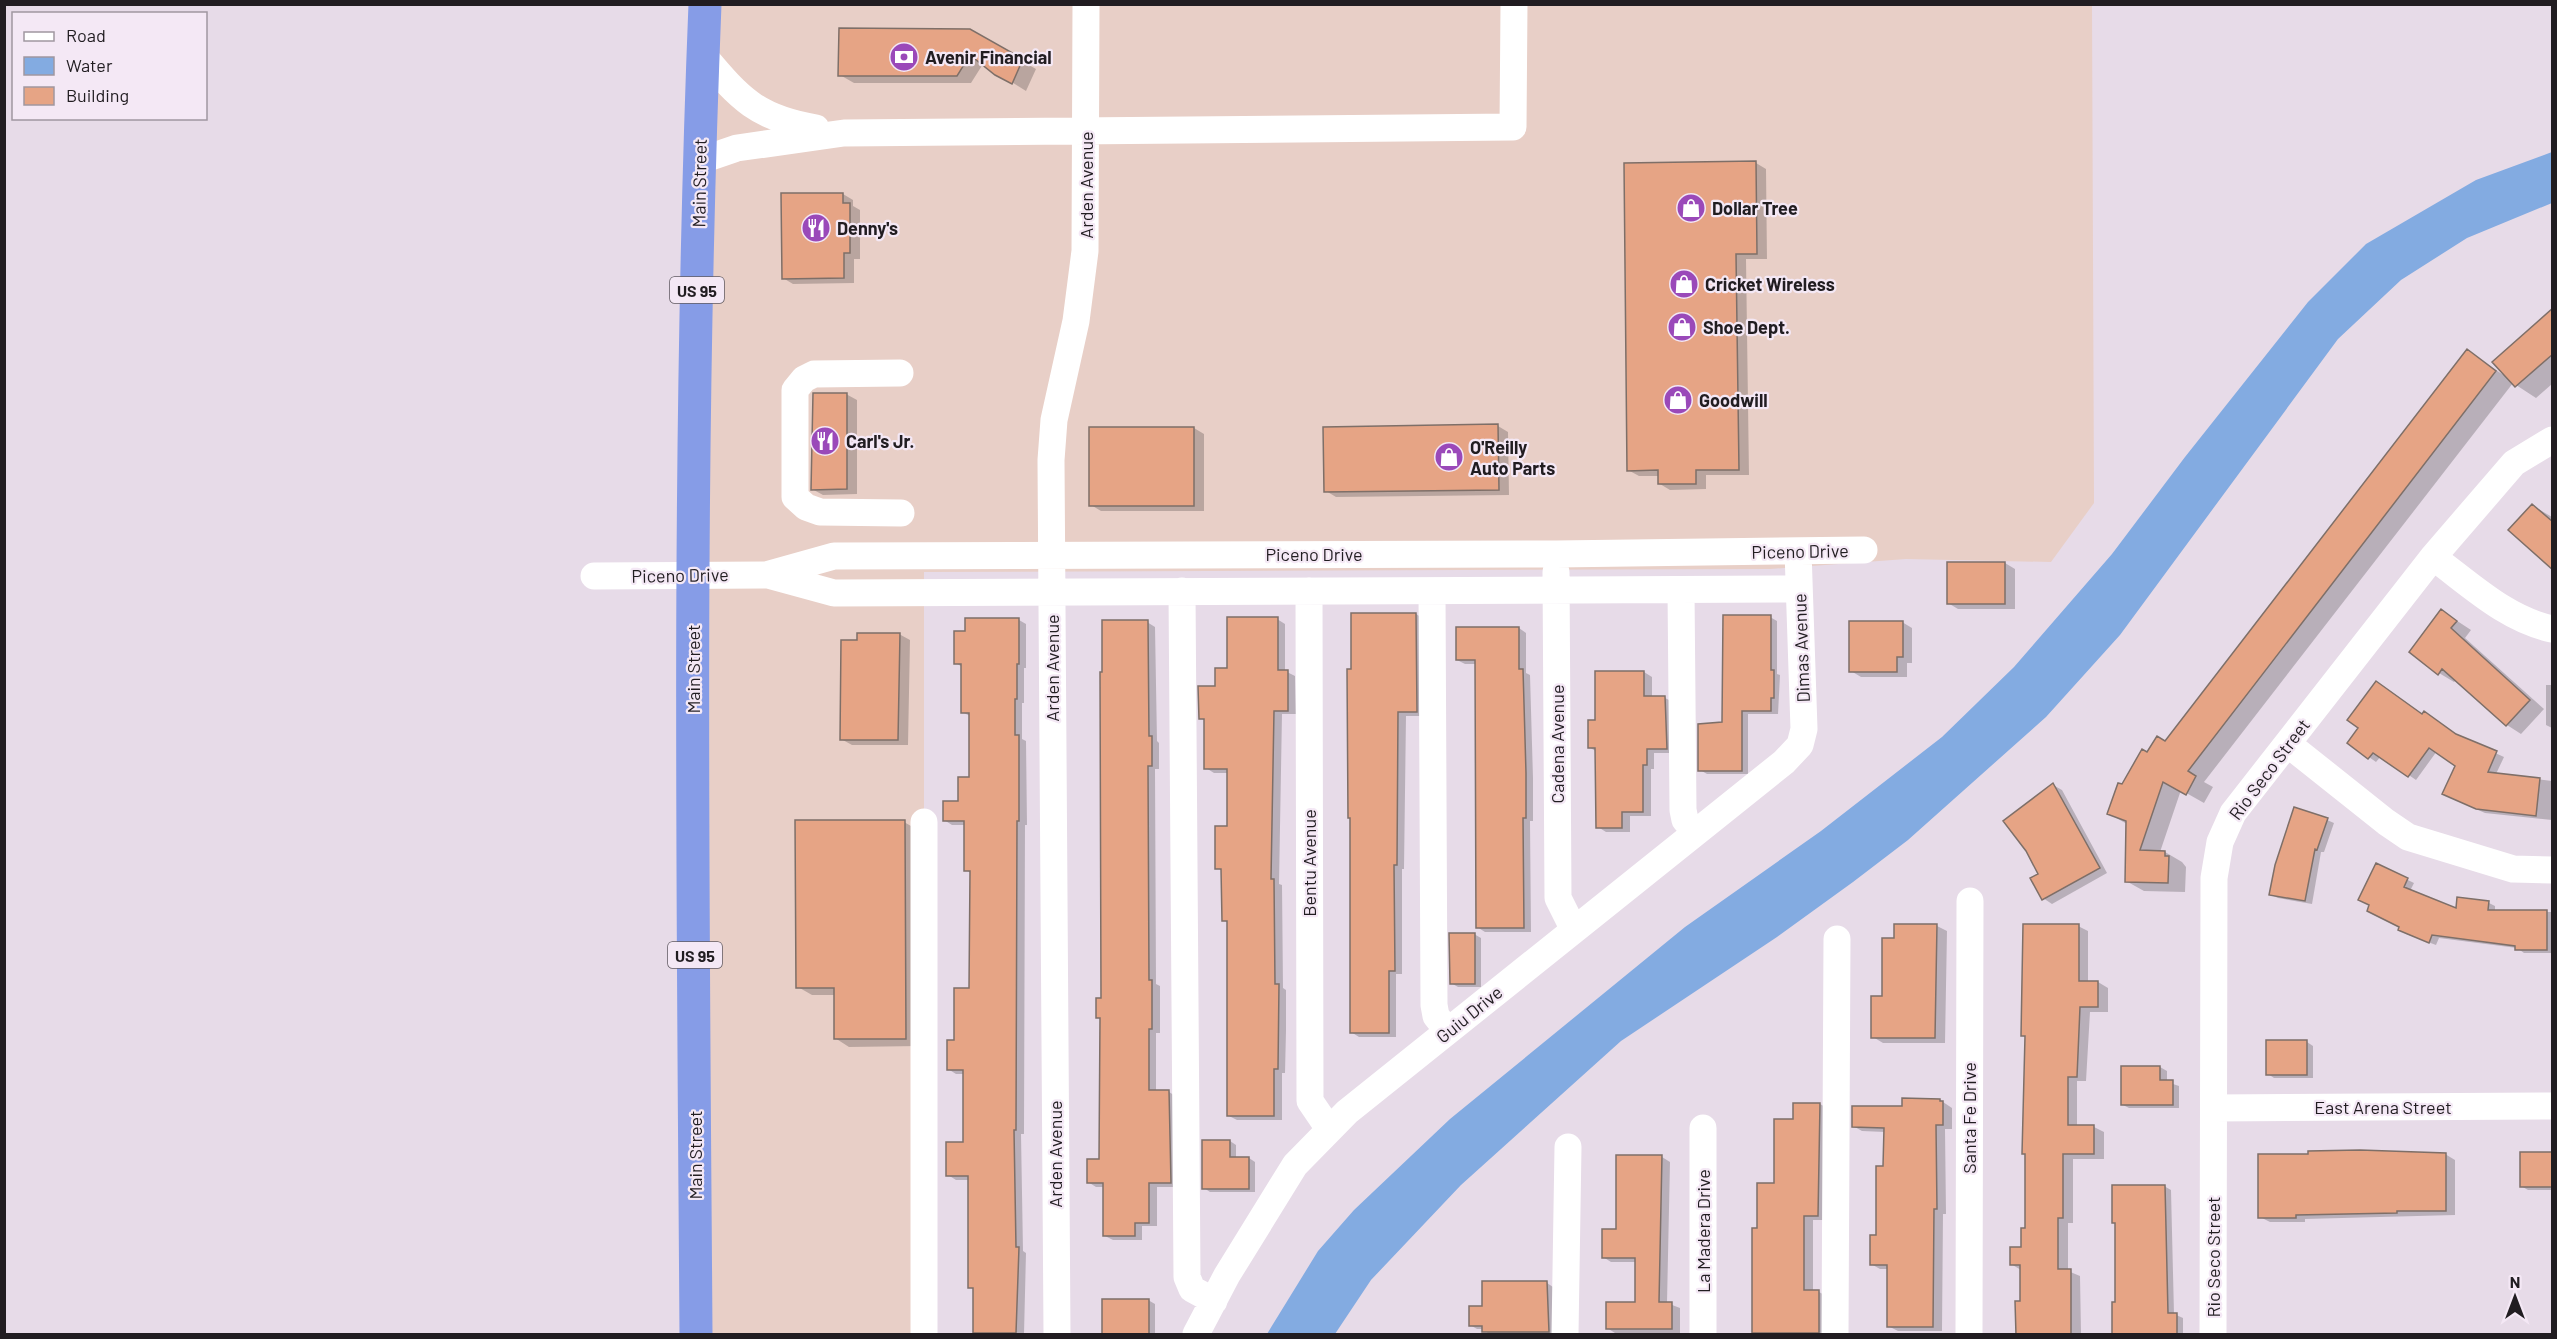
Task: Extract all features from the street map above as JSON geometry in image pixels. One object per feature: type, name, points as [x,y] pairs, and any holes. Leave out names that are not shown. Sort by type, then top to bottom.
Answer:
[{"type":"highway","name":"Main Street","points":[[696,1335],[692,575],[699,161],[705,4]]},
{"type":"street","name":"Arden Avenue","points":[[1057,1335],[1051,460],[1054,420],[1076,321],[1085,251],[1086,4]]},
{"type":"street","points":[[699,161],[737,148],[844,133],[1513,127],[1514,4]]},
{"type":"street","points":[[703,55],[734,92],[762,113],[789,124],[844,133]]},
{"type":"street","points":[[900,373],[814,374],[804,380],[795,390],[795,497],[806,507],[820,512],[901,513]]},
{"type":"street","name":"Rio Seco Street","points":[[2213,1335],[2214,878],[2220,842],[2233,813],[2433,557],[2514,464],[2553,440]]},
{"type":"street","name":"Piceno Drive","points":[[594,576],[766,574],[834,556],[1556,554],[1864,550]]},
{"type":"street","name":"Dimas Avenue","points":[[1798,551],[1804,729],[1800,744]]},
{"type":"street","name":"Cadena Avenue","points":[[1556,554],[1558,898],[1574,930]]},
{"type":"street","points":[[2433,557],[2509,614],[2532,625],[2553,629]]},
{"type":"street","name":"Piceno Drive","points":[[766,574],[834,592],[1799,589]]},
{"type":"street","points":[[1681,590],[1683,810],[1685,820],[1696,832]]},
{"type":"street","points":[[1182,591],[1187,1277],[1192,1289],[1214,1300]]},
{"type":"street","name":"Bentu Avenue","points":[[1309,591],[1310,1101],[1329,1129]]},
{"type":"street","points":[[1432,591],[1434,1005],[1436,1016],[1448,1030]]},
{"type":"street","name":"Guiu Drive","points":[[1196,1335],[1258,1222],[1295,1165],[1329,1129],[1448,1030],[1784,762],[1800,744]]},
{"type":"street","points":[[2288,744],[2408,837],[2513,869],[2553,870]]},
{"type":"street","points":[[924,822],[924,1335]]},
{"type":"street","name":"Santa Fe Drive","points":[[1969,1335],[1970,901]]},
{"type":"street","points":[[1835,1335],[1838,939]]},
{"type":"street","name":"East Arena Street","points":[[2214,1108],[2553,1106]]},
{"type":"street","name":"La Madera Drive","points":[[1703,1335],[1704,1128]]},
{"type":"street","points":[[1565,1335],[1568,1147]]},
{"type":"shaded area","points":[[705,5],[2092,5],[2094,503],[2051,562],[1906,559],[1770,569],[924,572],[924,1334],[696,1334]]},
{"type":"water","points":[[2552,152],[2552,203],[2467,238],[2401,280],[2338,339],[2120,635],[2046,717],[1908,840],[1853,882],[1777,937],[1621,1041],[1461,1185],[1371,1280],[1335,1334],[1267,1334],[1318,1251],[1354,1210],[1450,1119],[1685,927],[1821,831],[1942,737],[2014,667],[2112,554],[2185,457],[2308,302],[2366,244],[2476,180]]},
{"type":"building","name":"Avenir Financial","points":[[839,28],[970,29],[1023,59],[1012,84],[995,75],[970,55],[957,76],[838,76]]},
{"type":"building","points":[[1756,161],[1757,254],[1736,254],[1739,470],[1696,470],[1696,484],[1658,484],[1658,470],[1627,471],[1624,163]]},
{"type":"building","name":"Denny's","points":[[781,193],[843,193],[843,203],[850,203],[850,253],[844,253],[844,278],[782,279]]},
{"type":"building","points":[[2553,308],[2553,354],[2515,387],[2492,362]]},
{"type":"building","points":[[2467,349],[2496,371],[2188,771],[2196,776],[2186,795],[2163,782],[2140,850],[2165,851],[2165,856],[2169,856],[2168,883],[2125,882],[2126,821],[2107,814],[2118,783],[2122,784],[2142,749],[2147,752],[2157,736],[2165,741]]},
{"type":"building","name":"Carl's Jr.","points":[[813,393],[847,393],[847,489],[811,490]]},
{"type":"building","points":[[1498,424],[1499,490],[1324,492],[1323,427]]},
{"type":"building","points":[[1089,427],[1194,427],[1194,506],[1089,506]]},
{"type":"building","points":[[2532,504],[2553,522],[2553,570],[2508,530]]},
{"type":"building","points":[[1947,562],[2005,562],[2005,604],[1947,604]]},
{"type":"building","points":[[2441,609],[2457,621],[2451,628],[2530,700],[2506,726],[2442,669],[2438,675],[2409,652]]},
{"type":"building","points":[[1351,613],[1416,613],[1417,712],[1398,712],[1397,865],[1394,865],[1395,971],[1389,971],[1389,1033],[1350,1033],[1347,669],[1351,669]]},
{"type":"building","points":[[1723,615],[1771,615],[1771,670],[1774,670],[1774,698],[1771,698],[1771,711],[1742,711],[1742,771],[1698,771],[1698,724],[1722,722]]},
{"type":"building","points":[[1227,617],[1278,617],[1278,670],[1288,670],[1288,711],[1274,711],[1271,879],[1274,879],[1275,984],[1279,984],[1278,1069],[1274,1069],[1274,1116],[1227,1116],[1227,921],[1222,921],[1221,869],[1215,869],[1215,826],[1227,826],[1227,769],[1204,769],[1204,719],[1199,719],[1198,686],[1215,686],[1215,668],[1227,668]]},
{"type":"building","points":[[965,618],[1019,618],[1019,664],[1017,664],[1017,699],[1015,699],[1015,735],[1019,735],[1016,1130],[1014,1130],[1016,1247],[1019,1247],[1016,1333],[973,1333],[973,1288],[968,1288],[968,1176],[946,1176],[946,1142],[963,1142],[963,1070],[947,1070],[947,1040],[954,1040],[954,988],[969,988],[970,871],[964,871],[964,821],[943,821],[943,801],[958,801],[958,777],[969,777],[969,713],[961,713],[961,664],[954,664],[954,631],[965,631]]},
{"type":"building","points":[[1102,620],[1148,620],[1149,736],[1152,736],[1152,766],[1148,766],[1149,980],[1152,980],[1149,1090],[1169,1090],[1171,1183],[1149,1183],[1149,1223],[1135,1223],[1135,1236],[1103,1236],[1103,1183],[1087,1183],[1087,1159],[1099,1159],[1100,1018],[1096,1018],[1096,998],[1101,998],[1100,672],[1102,672]]},
{"type":"building","points":[[1849,621],[1903,621],[1903,657],[1897,657],[1897,672],[1849,672]]},
{"type":"building","points":[[1456,627],[1519,627],[1519,669],[1523,669],[1526,773],[1526,818],[1523,818],[1524,928],[1476,928],[1475,660],[1456,660]]},
{"type":"building","points":[[857,633],[900,633],[898,740],[840,740],[841,640],[857,640]]},
{"type":"building","points":[[1595,671],[1644,671],[1644,696],[1665,696],[1667,749],[1647,749],[1647,765],[1643,765],[1643,812],[1622,812],[1622,828],[1596,828],[1595,748],[1588,748],[1588,720],[1595,720]]},
{"type":"building","points":[[2376,681],[2422,714],[2424,711],[2456,734],[2497,751],[2488,772],[2540,778],[2536,816],[2476,809],[2442,794],[2455,766],[2429,748],[2408,777],[2373,753],[2368,759],[2347,743],[2358,728],[2347,720]]},
{"type":"building","points":[[2053,783],[2100,868],[2042,900],[2030,878],[2038,874],[2026,851],[2003,821]]},
{"type":"building","points":[[2294,807],[2328,818],[2317,850],[2315,849],[2305,901],[2269,895],[2275,865]]},
{"type":"building","points":[[795,820],[905,820],[906,1039],[834,1039],[834,988],[796,988]]},
{"type":"building","points":[[2376,863],[2408,878],[2404,887],[2456,908],[2457,897],[2489,901],[2488,910],[2547,910],[2547,950],[2515,950],[2515,946],[2432,935],[2429,943],[2398,930],[2399,927],[2367,911],[2369,905],[2358,900]]},
{"type":"building","points":[[1894,924],[1937,924],[1935,1038],[1871,1038],[1871,996],[1882,996],[1882,938],[1894,938]]},
{"type":"building","points":[[2023,924],[2079,924],[2079,981],[2098,981],[2098,1007],[2080,1007],[2077,1077],[2068,1077],[2068,1125],[2094,1125],[2094,1154],[2063,1154],[2063,1218],[2058,1218],[2058,1269],[2071,1269],[2071,1335],[2016,1335],[2015,1301],[2020,1301],[2020,1265],[2010,1265],[2010,1247],[2021,1247],[2021,1228],[2025,1228],[2025,1154],[2022,1154],[2025,1036],[2021,1036]]},
{"type":"building","points":[[1449,933],[1475,933],[1475,984],[1450,984]]},
{"type":"building","points":[[2266,1040],[2307,1040],[2307,1075],[2266,1075]]},
{"type":"building","points":[[2121,1066],[2160,1066],[2160,1080],[2173,1080],[2173,1105],[2121,1105]]},
{"type":"building","points":[[1902,1098],[1943,1101],[1943,1125],[1936,1125],[1937,1209],[1934,1209],[1933,1327],[1887,1327],[1887,1265],[1870,1265],[1870,1235],[1876,1235],[1876,1166],[1883,1166],[1884,1128],[1852,1127],[1852,1106],[1902,1106]]},
{"type":"building","points":[[1793,1103],[1820,1103],[1818,1216],[1804,1216],[1804,1290],[1819,1290],[1819,1333],[1752,1333],[1752,1228],[1757,1228],[1757,1183],[1774,1183],[1774,1119],[1793,1119]]},
{"type":"building","points":[[1202,1140],[1230,1140],[1230,1157],[1249,1157],[1249,1189],[1202,1189]]},
{"type":"building","points":[[2308,1151],[2446,1153],[2446,1211],[2397,1211],[2397,1213],[2258,1218],[2258,1154],[2308,1154]]},
{"type":"building","points":[[2520,1152],[2553,1152],[2553,1187],[2520,1187]]},
{"type":"building","points":[[1616,1155],[1662,1155],[1659,1302],[1672,1302],[1672,1329],[1606,1329],[1606,1302],[1635,1302],[1635,1258],[1602,1258],[1602,1229],[1616,1229]]},
{"type":"building","points":[[2112,1185],[2165,1185],[2168,1313],[2177,1313],[2177,1335],[2112,1335],[2112,1302],[2115,1302],[2115,1223],[2112,1223]]},
{"type":"building","points":[[1482,1281],[1547,1281],[1549,1332],[1482,1332],[1482,1326],[1469,1326],[1469,1306],[1482,1306]]},
{"type":"building","points":[[1102,1299],[1149,1299],[1149,1335],[1102,1335]]},
{"type":"place","name":"Avenir Financial","points":[[904,57]]},
{"type":"place","name":"Dollar Tree","points":[[1691,208]]},
{"type":"place","name":"Denny's","points":[[816,228]]},
{"type":"place","name":"Cricket Wireless","points":[[1684,284]]},
{"type":"place","name":"Shoe Dept.","points":[[1682,327]]},
{"type":"place","name":"Goodwill","points":[[1678,400]]},
{"type":"place","name":"Carl's Jr.","points":[[825,441]]},
{"type":"place","name":"O'Reilly Auto Parts","points":[[1449,457]]}]
